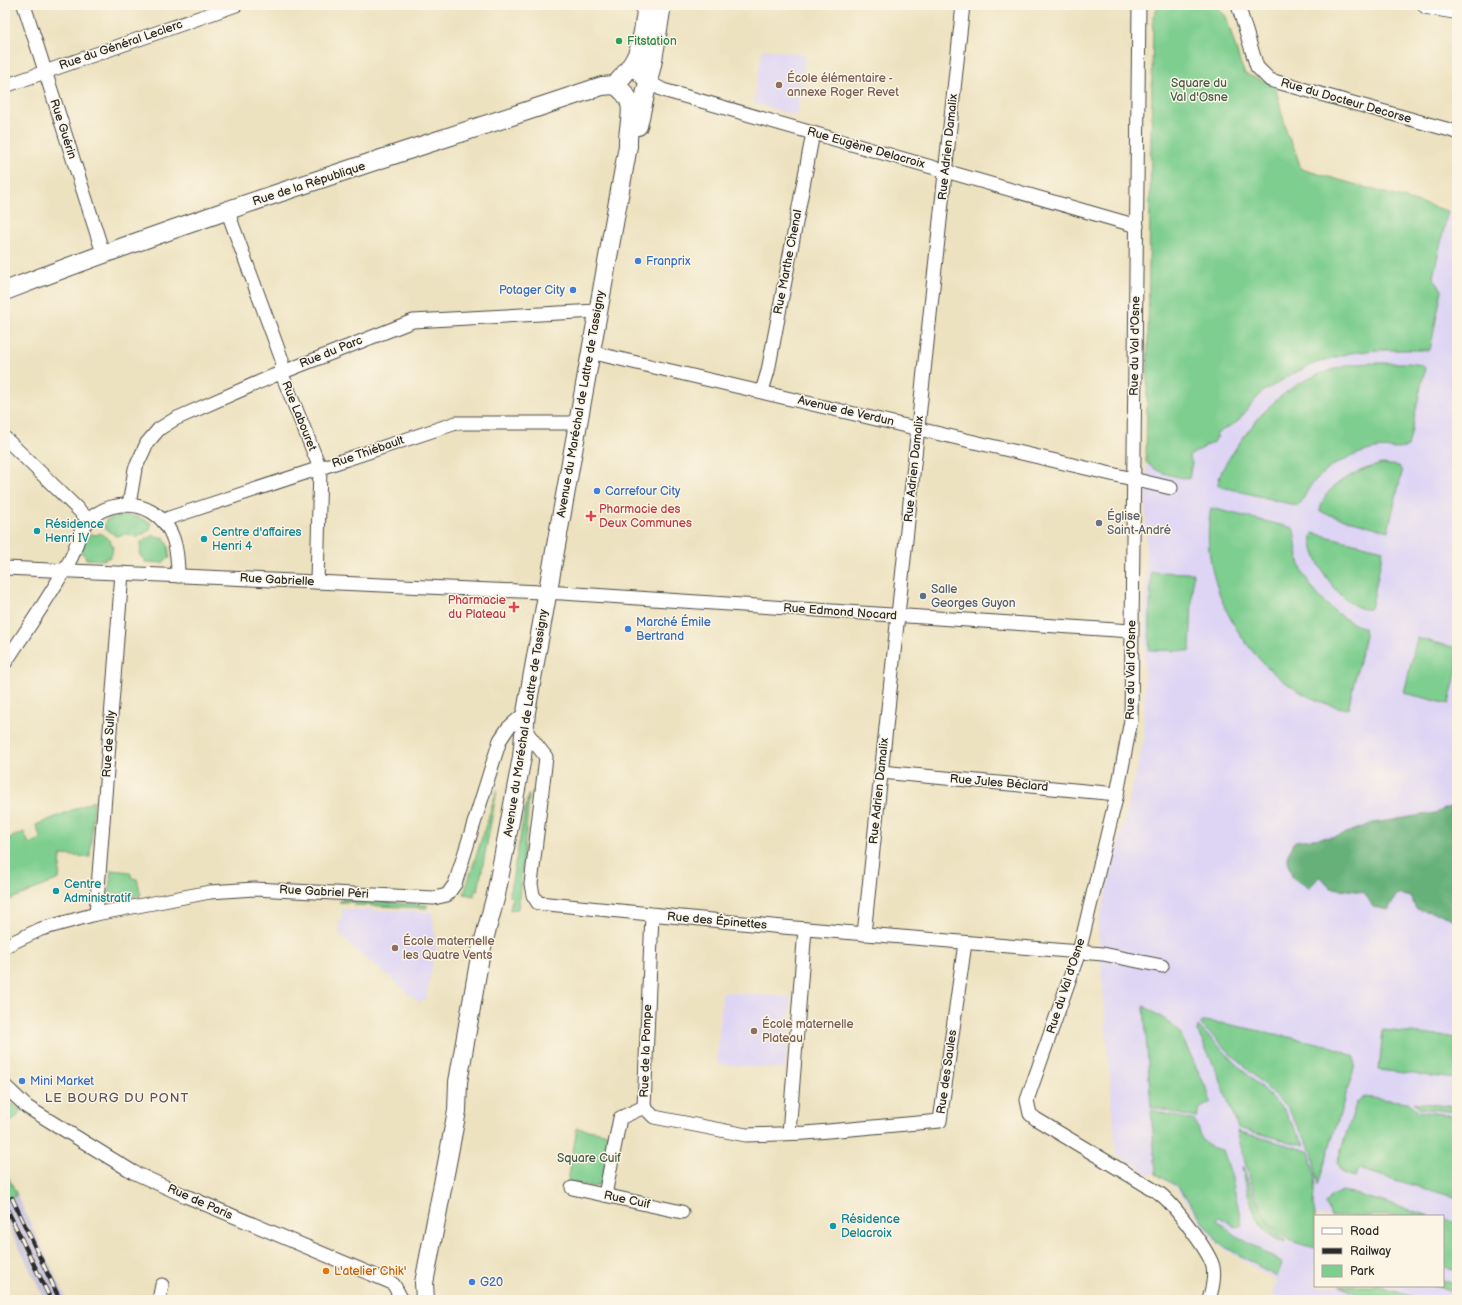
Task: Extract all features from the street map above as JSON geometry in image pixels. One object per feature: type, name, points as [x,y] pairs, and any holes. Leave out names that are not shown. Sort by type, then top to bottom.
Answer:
[{"type":"main road","name":"Avenue du Maréchal de Lattre de Tassigny","points":[[425,1300],[424,1283],[457,1111],[458,1082],[481,951],[500,873],[522,757],[526,712],[579,422],[597,311],[628,146],[627,130],[631,104],[626,93],[615,85],[629,70],[639,53],[646,5]]},
{"type":"main road","name":"Avenue du Maréchal de Lattre de Tassigny","points":[[628,146],[637,129],[662,5]]},
{"type":"main road","points":[[1427,5],[1457,10]]},
{"type":"main road","name":"Rue de la République","points":[[5,291],[103,253],[227,210],[602,86],[615,85]]},
{"type":"street","name":"Rue Guérin","points":[[24,5],[103,253]]},
{"type":"street","name":"Rue du Général Leclerc","points":[[5,86],[236,5]]},
{"type":"street","name":"Rue Adrien Damalix","points":[[864,934],[964,5]]},
{"type":"street","name":"Rue du Val d'Osne","points":[[1139,5],[1131,720],[1117,794],[1079,952],[1027,1100],[1030,1114],[1040,1122],[1159,1193],[1169,1201],[1211,1258],[1214,1278],[1209,1300]]},
{"type":"street","name":"Rue du Docteur Decorse","points":[[1238,5],[1257,67],[1270,80],[1457,132]]},
{"type":"street","name":"Avenue du Maréchal de Lattre de Tassigny","points":[[639,53],[639,73],[645,86]]},
{"type":"street","name":"Rue Eugène Delacroix","points":[[645,86],[1136,226]]},
{"type":"street","name":"Rue Marthe Chenal","points":[[762,391],[768,371],[812,133]]},
{"type":"street","name":"Rue Labouret","points":[[227,210],[282,360],[281,372],[320,468],[317,582]]},
{"type":"street","name":"Rue du Parc","points":[[129,505],[134,469],[147,443],[159,429],[174,419],[221,397],[281,372],[413,321],[597,311]]},
{"type":"street","name":"Avenue de Verdun","points":[[590,352],[918,427],[1171,488]]},
{"type":"street","name":"Rue Thiébault","points":[[164,521],[456,423],[579,422]]},
{"type":"street","points":[[5,438],[89,520]]},
{"type":"street","points":[[5,663],[71,559],[79,535],[89,520],[110,507],[129,505],[149,510],[164,521],[174,539],[177,549],[178,576]]},
{"type":"street","name":"Rue Gabrielle","points":[[5,568],[548,592]]},
{"type":"street","name":"Rue de Sully","points":[[96,914],[122,574]]},
{"type":"street","name":"Rue Edmond Nocard","points":[[548,592],[1131,631]]},
{"type":"street","name":"Rue Gabriel Péri","points":[[5,946],[41,929],[96,914],[210,892],[246,889],[434,898],[447,895],[456,884],[500,740],[508,728],[526,712]]},
{"type":"street","name":"Rue des Épinettes","points":[[525,730],[546,757],[531,884],[533,895],[538,903],[805,929],[1103,954],[1162,966]]},
{"type":"street","name":"Rue Jules Béclard","points":[[881,772],[1117,794]]},
{"type":"street","name":"Rue de la Pompe","points":[[605,1195],[620,1118],[644,1107],[652,915]]},
{"type":"street","points":[[644,1107],[654,1117],[746,1135],[789,1133],[805,929]]},
{"type":"street","name":"Rue des Saules","points":[[789,1133],[806,1133],[940,1121],[965,943]]},
{"type":"street","name":"Rue de Paris","points":[[5,1086],[27,1107],[132,1172],[390,1282],[402,1300]]},
{"type":"street","name":"Rue Cuif","points":[[572,1188],[682,1212]]},
{"type":"street","points":[[159,1300],[162,1285]]},
{"type":"shaded area","name":"École élémentaire - annexe Roger Revet","points":[[763,49],[806,55],[797,116],[753,103]]},
{"type":"shaded area","points":[[1150,126],[1457,213],[1457,1300],[1287,1300],[1272,1294],[1276,1281],[1218,1245],[1176,1188],[1153,1173],[1151,1175],[1116,1154],[1098,926],[1144,740]]},
{"type":"shaded area","name":"École maternelle les Quatre Vents","points":[[342,909],[432,912],[435,937],[437,938],[426,999],[420,1003],[340,936],[339,921],[342,919]]},
{"type":"shaded area","name":"École maternelle Plateau","points":[[722,992],[791,997],[785,1069],[717,1064]]},
{"type":"shaded area","points":[[17,1195],[67,1300],[45,1300],[5,1219],[5,1201]]},
{"type":"green space","name":"Square du Val d'Osne","points":[[1160,5],[1210,5],[1218,8],[1226,16],[1245,74],[1275,85],[1287,134],[1295,150],[1301,169],[1448,211],[1433,277],[1442,290],[1430,350],[1376,350],[1350,353],[1316,363],[1294,373],[1261,393],[1237,422],[1216,434],[1218,437],[1214,439],[1215,441],[1189,456],[1192,463],[1189,479],[1160,472],[1146,462],[1153,16]]},
{"type":"green space","points":[[1371,363],[1409,363],[1422,365],[1425,368],[1408,447],[1400,449],[1375,449],[1357,454],[1339,462],[1315,480],[1298,506],[1218,486],[1222,470],[1238,445],[1260,417],[1283,394],[1311,378],[1346,366]]},
{"type":"green space","points":[[1382,464],[1399,466],[1402,472],[1388,531],[1320,512],[1322,502],[1334,486],[1353,474]]},
{"type":"green space","points":[[1211,508],[1293,528],[1298,558],[1307,580],[1314,591],[1342,617],[1364,628],[1365,636],[1348,709],[1316,700],[1288,684],[1262,662],[1240,635],[1224,605],[1213,573],[1208,540]]},
{"type":"green space","points":[[123,515],[138,517],[151,523],[150,530],[137,537],[127,534],[116,536],[104,527],[106,520]]},
{"type":"green space","points":[[100,533],[111,541],[110,543],[113,545],[112,554],[109,558],[105,558],[105,560],[86,559],[85,555],[81,553],[84,542],[90,534],[96,535]]},
{"type":"green space","points":[[1313,533],[1383,550],[1372,605],[1369,609],[1359,608],[1349,602],[1338,592],[1329,580],[1320,567],[1315,554],[1312,542]]},
{"type":"green space","points":[[153,535],[158,538],[164,537],[168,546],[170,558],[166,559],[163,563],[145,562],[145,560],[140,556],[141,542]]},
{"type":"green space","points":[[1151,572],[1193,573],[1190,651],[1149,650]]},
{"type":"green space","points":[[1417,638],[1457,648],[1457,669],[1449,704],[1404,693]]},
{"type":"green space","points":[[497,790],[478,891],[475,890],[474,896],[464,894]]},
{"type":"green space","points":[[528,795],[528,811],[518,909],[510,910],[512,897],[509,896]]},
{"type":"green space","points":[[94,801],[90,857],[61,855],[59,879],[5,902],[5,840],[24,832],[29,844],[41,839],[36,825]]},
{"type":"green space","points":[[1455,805],[1457,806],[1457,921],[1440,914],[1416,909],[1411,897],[1397,894],[1388,910],[1373,907],[1364,892],[1331,888],[1320,876],[1309,888],[1292,877],[1287,856],[1295,841],[1338,836],[1373,823],[1435,813]]},
{"type":"green space","points":[[111,870],[130,872],[132,878],[137,879],[141,895],[114,900],[109,896]]},
{"type":"green space","points":[[343,899],[427,905],[427,908],[354,905],[354,902],[339,902]]},
{"type":"green space","points":[[1144,1006],[1172,1024],[1179,1031],[1207,1090],[1211,1102],[1199,1109],[1196,1118],[1151,1107]]},
{"type":"green space","points":[[1205,1021],[1227,1024],[1327,1045],[1355,1057],[1355,1065],[1318,1185],[1312,1151],[1287,1107],[1201,1025],[1201,1023]]},
{"type":"green space","points":[[1198,1026],[1283,1109],[1305,1146],[1238,1128],[1218,1074],[1197,1031]]},
{"type":"green space","points":[[1383,1030],[1457,1038],[1457,1079],[1379,1070]]},
{"type":"green space","points":[[1363,1097],[1408,1102],[1419,1111],[1457,1116],[1457,1198],[1358,1169],[1355,1177],[1345,1174],[1339,1169],[1337,1162],[1355,1107],[1357,1102]]},
{"type":"green space","points":[[5,1099],[22,1111],[13,1121],[10,1120],[5,1130]]},
{"type":"green space","points":[[1414,1102],[1457,1107],[1457,1112],[1420,1108]]},
{"type":"green space","points":[[1151,1110],[1195,1121],[1204,1142],[1211,1147],[1223,1150],[1231,1174],[1242,1225],[1236,1227],[1220,1217],[1217,1220],[1237,1236],[1282,1263],[1277,1277],[1220,1244],[1178,1187],[1156,1174]]},
{"type":"green space","name":"Square Cuif","points":[[577,1128],[610,1134],[602,1182],[594,1187],[568,1182]]},
{"type":"green space","points":[[1237,1131],[1309,1151],[1315,1177],[1313,1204],[1315,1215],[1314,1248],[1290,1240],[1274,1228],[1259,1203],[1248,1173]]},
{"type":"green space","points":[[1242,1167],[1264,1217],[1277,1234],[1285,1241],[1285,1243],[1274,1238],[1259,1222],[1250,1200]]},
{"type":"green space","points":[[5,1170],[17,1195],[5,1201]]},
{"type":"green space","points":[[1342,1191],[1428,1215],[1331,1215],[1326,1204],[1331,1196]]},
{"type":"green space","points":[[1444,1219],[1457,1223],[1457,1272],[1444,1266]]},
{"type":"green space","points":[[1444,1280],[1457,1286],[1457,1294],[1438,1287],[1444,1287]]},
{"type":"green space","points":[[1342,1287],[1381,1287],[1422,1300],[1370,1300]]},
{"type":"railway","points":[[12,1198],[60,1300]]},
{"type":"railway","points":[[5,1205],[51,1300]]},
{"type":"place","name":"Fitstation","points":[[619,41]]},
{"type":"place","name":"École élémentaire - annexe Roger Revet","points":[[779,85]]},
{"type":"place","name":"Franprix","points":[[638,261]]},
{"type":"place","name":"Potager City","points":[[573,290]]},
{"type":"place","name":"Carrefour City","points":[[597,491]]},
{"type":"place","name":"Pharmacie des Deux Communes","points":[[591,516]]},
{"type":"place","name":"Église Saint-André","points":[[1099,523]]},
{"type":"place","name":"Résidence Henri IV","points":[[37,531]]},
{"type":"place","name":"Centre d'affaires Henri 4","points":[[204,539]]},
{"type":"place","name":"Salle Georges Guyon","points":[[923,596]]},
{"type":"place","name":"Pharmacie du Plateau","points":[[514,607]]},
{"type":"place","name":"Marché Émile Bertrand","points":[[628,629]]},
{"type":"place","name":"Centre Administratif","points":[[56,891]]},
{"type":"place","name":"École maternelle les Quatre Vents","points":[[395,948]]},
{"type":"place","name":"École maternelle Plateau","points":[[754,1031]]},
{"type":"place","name":"Mini Market","points":[[22,1081]]},
{"type":"place","name":"Résidence Delacroix","points":[[833,1226]]},
{"type":"place","name":"L'atelier Chik'","points":[[326,1271]]},
{"type":"place","name":"G20","points":[[472,1282]]},
{"type":"district","name":"LE BOURG DU PONT","points":[[117,1098]]}]
